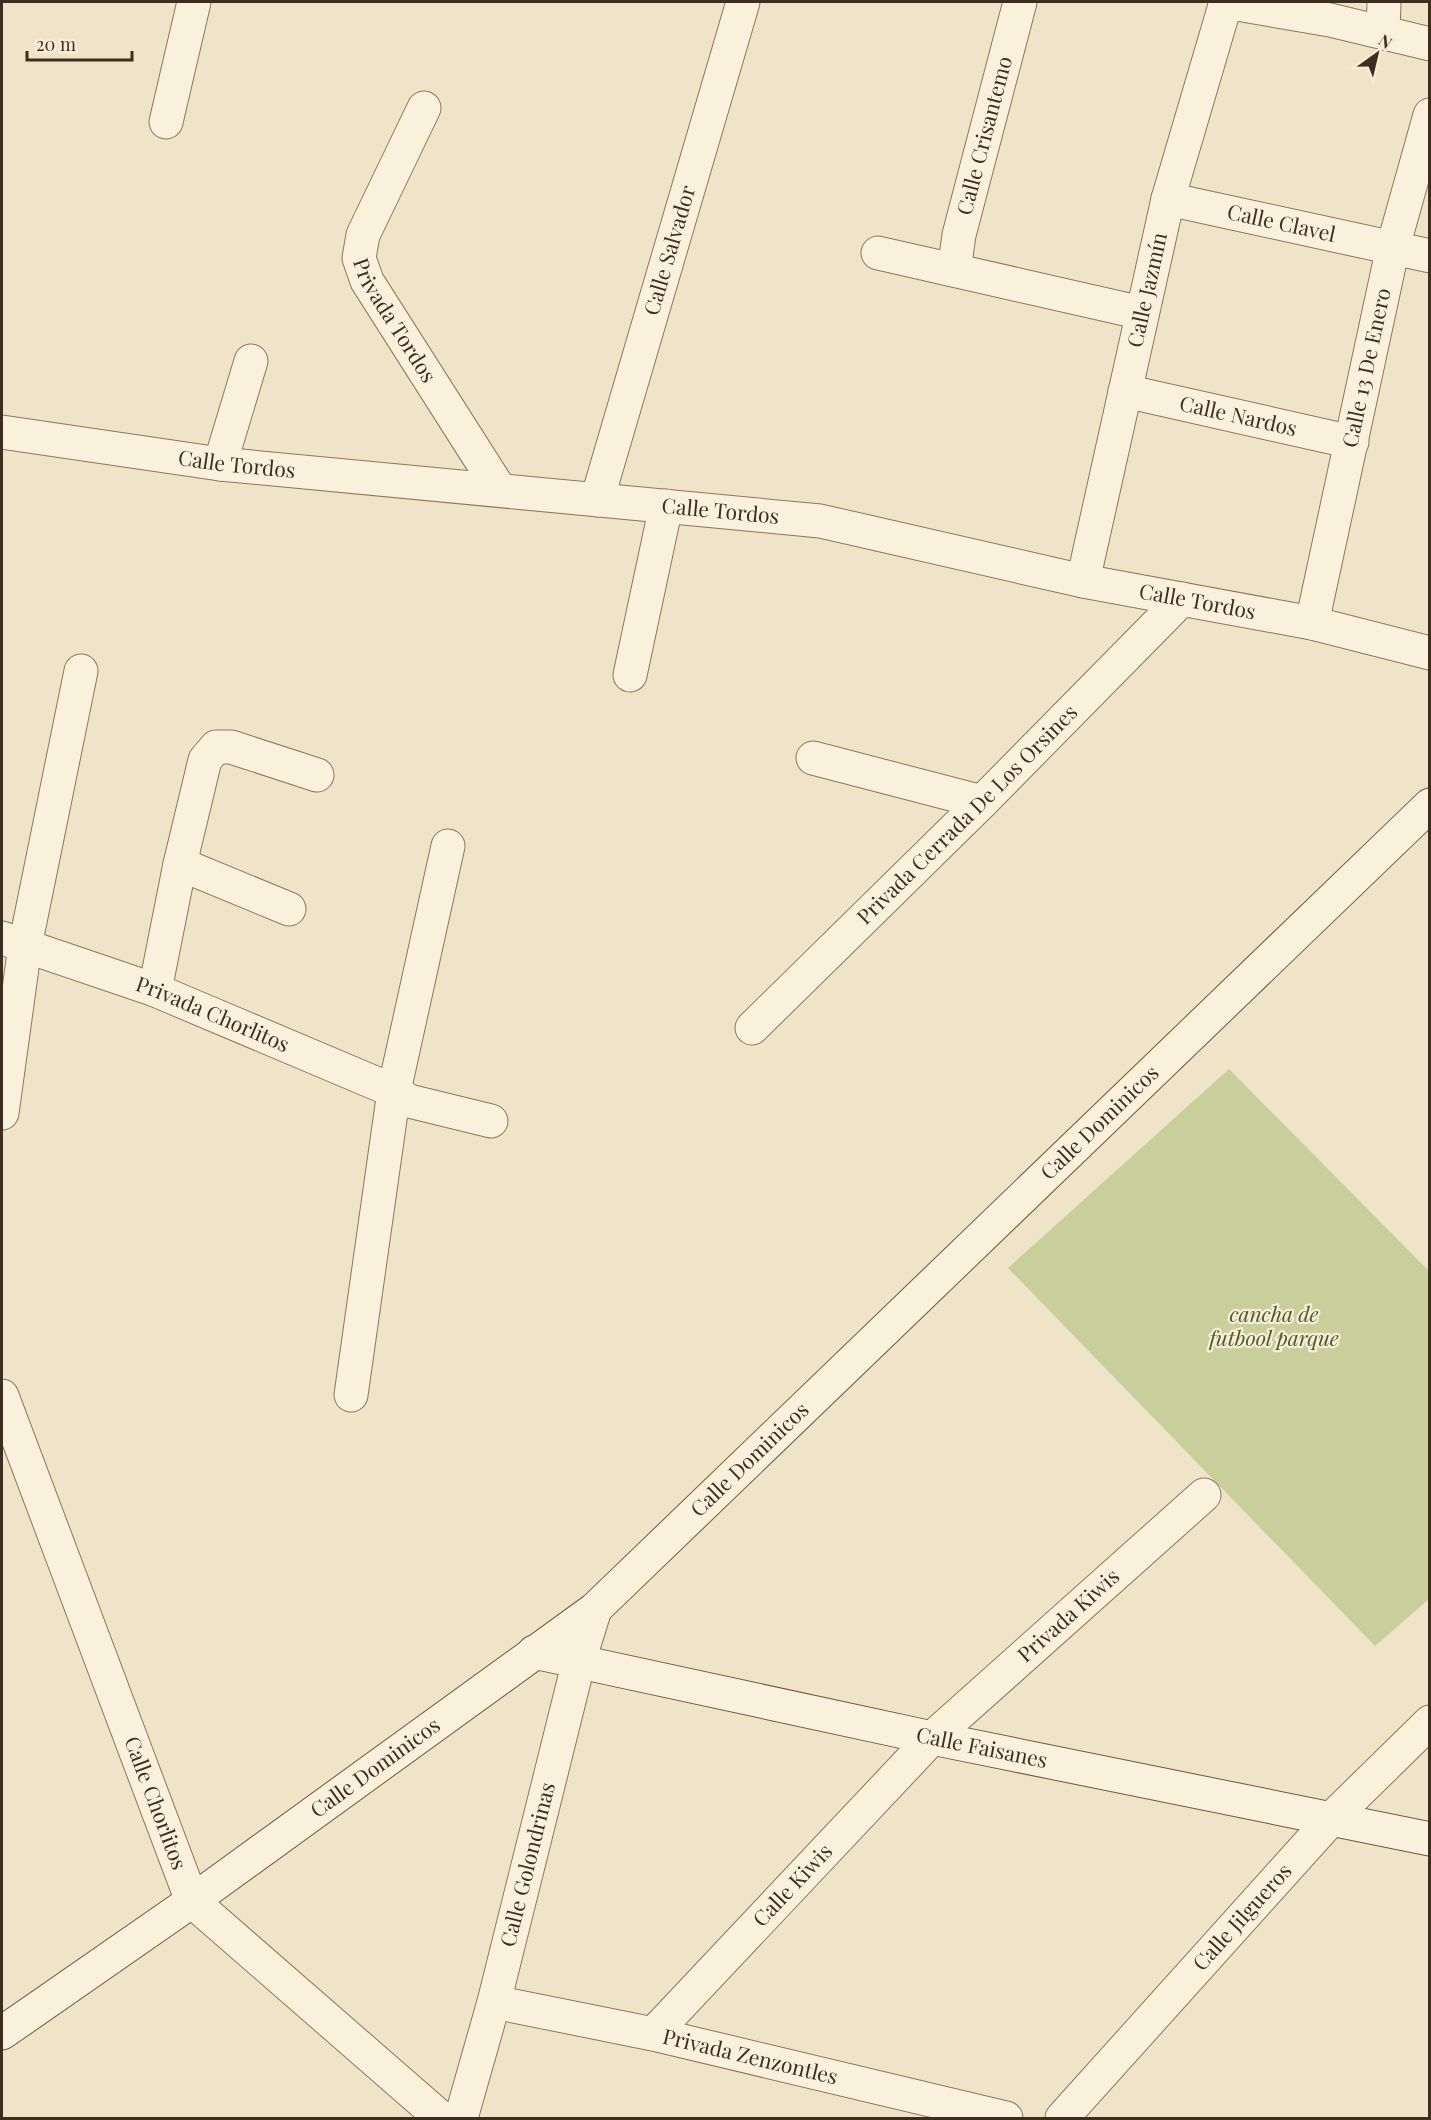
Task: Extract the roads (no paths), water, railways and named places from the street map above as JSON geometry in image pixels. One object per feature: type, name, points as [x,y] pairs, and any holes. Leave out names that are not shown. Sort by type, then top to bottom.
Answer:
[{"type":"street","points":[[166,122],[194,2]]},
{"type":"street","name":"Calle Salvador","points":[[597,500],[743,2]]},
{"type":"street","name":"Calle Crisantemo","points":[[954,270],[959,235],[1020,2]]},
{"type":"street","points":[[1226,2],[1330,20],[1384,17],[1430,44]]},
{"type":"street","name":"Calle Jazmín","points":[[1083,581],[1168,199],[1226,2]]},
{"type":"street","name":"Privada Tordos","points":[[424,108],[363,235],[359,258],[367,281],[500,490]]},
{"type":"street","name":"Calle 13 De Enero","points":[[1312,623],[1393,247],[1430,115]]},
{"type":"street","name":"Calle Clavel","points":[[1168,199],[1430,256]]},
{"type":"street","points":[[878,253],[1142,313]]},
{"type":"street","points":[[220,464],[251,361]]},
{"type":"street","name":"Calle Nardos","points":[[1125,391],[1352,442]]},
{"type":"street","name":"Calle Tordos","points":[[2,432],[220,464],[820,521],[1083,581],[1312,623],[1430,652]]},
{"type":"street","points":[[630,675],[666,506]]},
{"type":"street","name":"Privada Cerrada De Los Orsines","points":[[752,1028],[982,802],[1182,599]]},
{"type":"street","points":[[2,1113],[13,942],[81,671]]},
{"type":"street","points":[[155,990],[180,864],[204,760],[216,747],[231,747],[317,776]]},
{"type":"street","points":[[813,758],[982,802]]},
{"type":"street","name":"Calle Dominicos","points":[[2,2033],[192,1901],[596,1609],[1430,805]]},
{"type":"street","points":[[351,1395],[394,1091],[448,846]]},
{"type":"street","points":[[180,864],[289,909]]},
{"type":"street","name":"Privada Chorlitos","points":[[13,942],[155,990],[394,1091],[409,1101],[491,1121]]},
{"type":"street","name":"Calle Chorlitos","points":[[2,1396],[192,1901],[441,2118]]},
{"type":"street","name":"Privada Kiwis","points":[[932,1738],[1204,1495]]},
{"type":"street","name":"Calle Golondrinas","points":[[461,2118],[494,2002],[579,1661],[596,1609]]},
{"type":"street","name":"Calle Faisanes","points":[[534,1652],[932,1738],[1430,1839]]},
{"type":"street","name":"Calle Jilgueros","points":[[1062,2118],[1332,1818],[1430,1722]]},
{"type":"street","name":"Calle Kiwis","points":[[653,2034],[932,1738]]},
{"type":"street","name":"Privada Zenzontles","points":[[494,2002],[653,2034],[1006,2118]]},
{"type":"park label","name":"cancha de futbool parque","points":[[1274,1327]]}]
